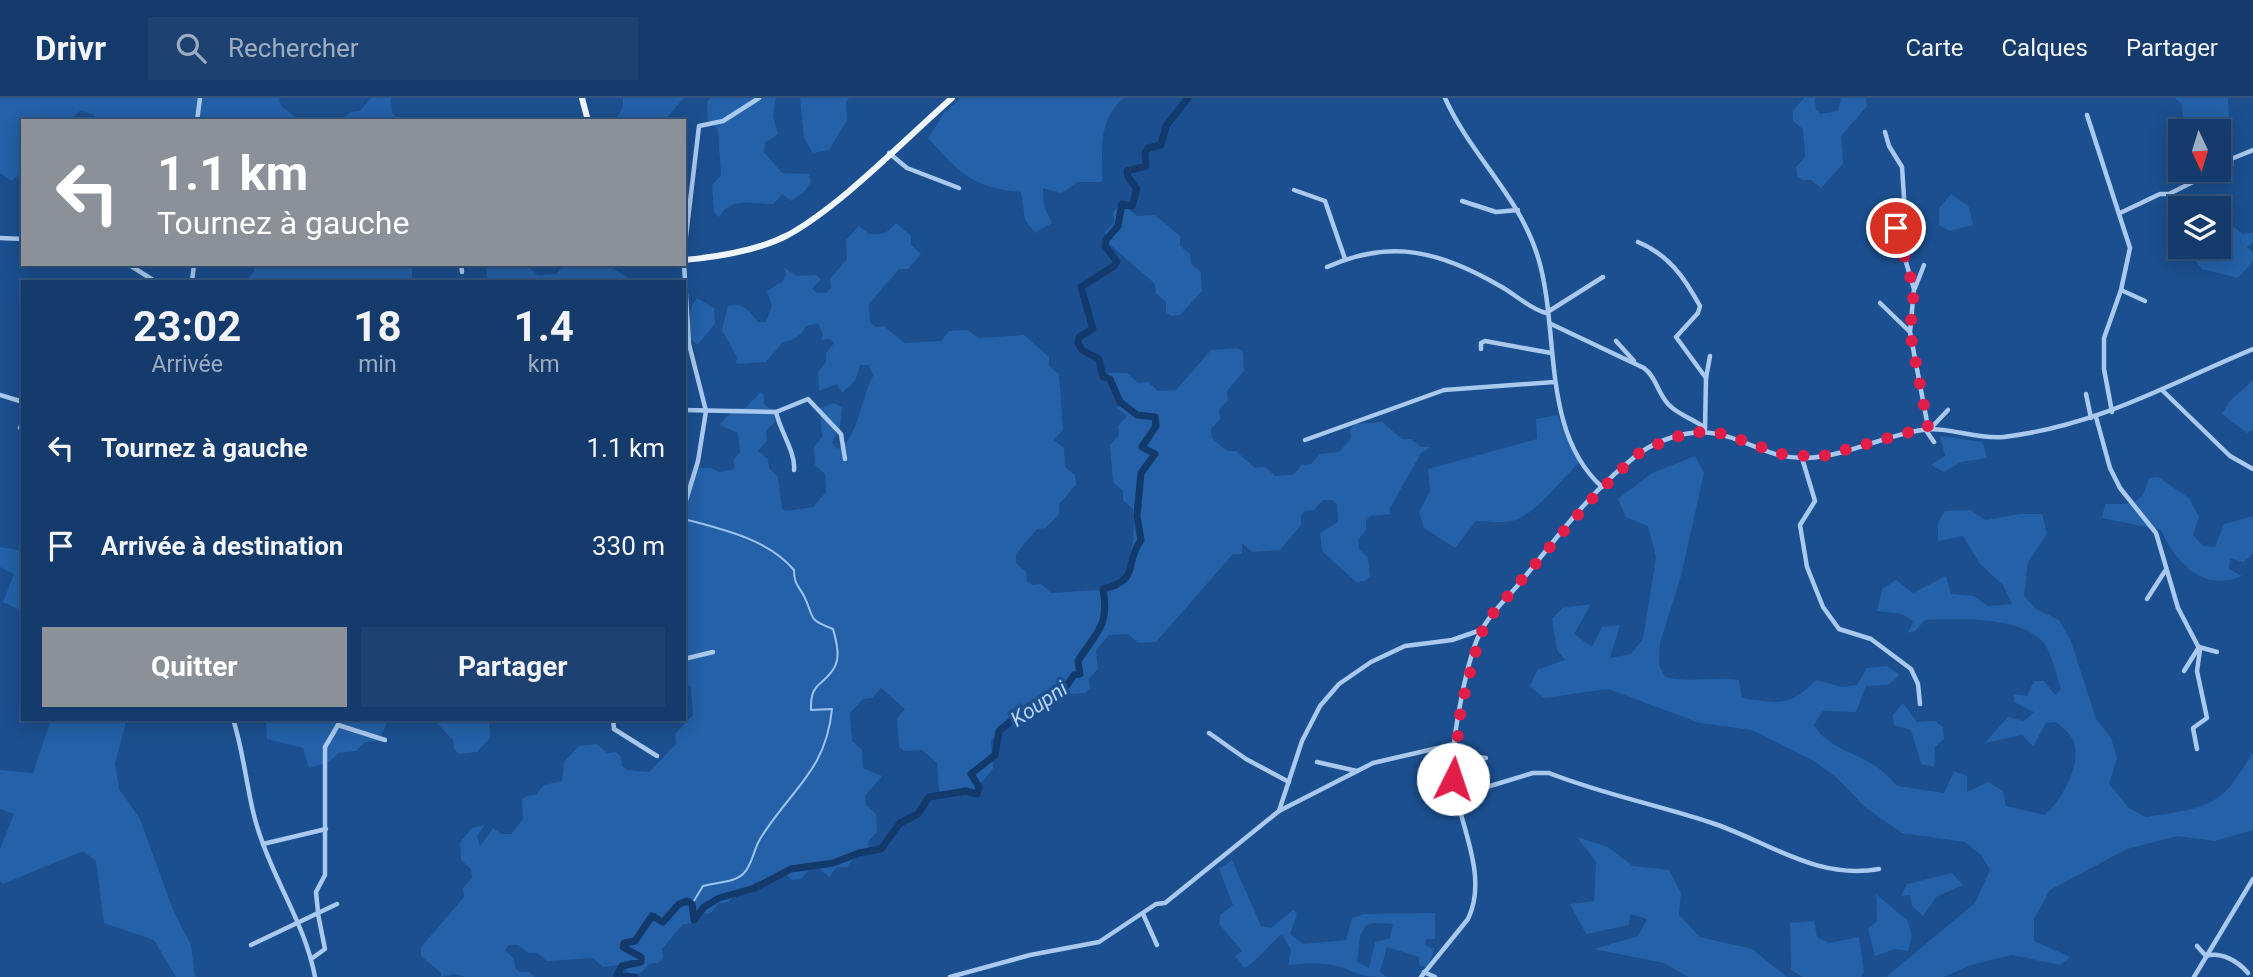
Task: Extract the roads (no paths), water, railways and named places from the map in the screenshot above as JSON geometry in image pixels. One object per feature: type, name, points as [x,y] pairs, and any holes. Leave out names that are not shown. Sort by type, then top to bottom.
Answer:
[{"type":"main road","points":[[582,98],[587,119]]},
{"type":"main road","points":[[686,262],[747,250],[788,235],[832,203],[952,98]]},
{"type":"street","points":[[197,119],[201,98]]},
{"type":"street","points":[[686,236],[699,125],[723,121],[759,98]]},
{"type":"street","points":[[1452,98],[1446,99],[1518,210],[1537,254],[1549,312],[1554,382],[1574,444],[1590,477],[1602,487]]},
{"type":"street","points":[[2087,115],[2130,248],[2122,290],[2108,322],[2103,354],[2112,412]]},
{"type":"street","points":[[1885,132],[1889,146],[1902,167],[1905,212],[1894,222],[1914,289]]},
{"type":"street","points":[[2231,159],[2235,155],[2253,150]]},
{"type":"street","points":[[889,153],[907,168],[959,188]]},
{"type":"street","points":[[2120,213],[2193,182]]},
{"type":"street","points":[[1294,190],[1325,201],[1345,259]]},
{"type":"street","points":[[1462,201],[1496,212],[1518,210]]},
{"type":"street","points":[[0,238],[21,239]]},
{"type":"street","points":[[1638,242],[1663,255],[1679,271],[1700,306],[1698,313],[1676,337],[1706,378]]},
{"type":"street","points":[[1327,267],[1345,259],[1389,251],[1419,251],[1492,281],[1543,313],[1549,312],[1604,277]]},
{"type":"street","points":[[1924,265],[1914,289],[1910,332],[1919,365],[1927,429],[1934,442]]},
{"type":"street","points":[[131,266],[153,280]]},
{"type":"street","points":[[461,266],[462,272]]},
{"type":"street","points":[[2122,290],[2145,301]]},
{"type":"street","points":[[686,295],[689,344],[706,411],[698,461],[686,500]]},
{"type":"street","points":[[1880,303],[1910,332]]},
{"type":"street","points":[[1550,324],[1634,362],[1652,374],[1668,404],[1705,429],[1802,458],[1835,454],[1927,429],[1995,438],[2094,418],[2253,349]]},
{"type":"street","points":[[1481,348],[1481,342],[1485,341],[1552,353]]},
{"type":"street","points":[[1616,341],[1634,362]]},
{"type":"street","points":[[1705,429],[1706,378],[1710,356]]},
{"type":"street","points":[[1305,440],[1444,390],[1554,382]]},
{"type":"street","points":[[2162,390],[2230,456],[2253,469]]},
{"type":"street","points":[[2086,394],[2110,468],[2120,488],[2138,507],[2156,533],[2163,549],[2165,571],[2178,608],[2199,647],[2201,656],[2197,667],[2198,680],[2207,718],[2193,728],[2197,749]]},
{"type":"street","points":[[0,395],[21,401]]},
{"type":"street","points":[[686,410],[776,412],[808,399],[841,434],[845,459]]},
{"type":"street","points":[[1927,429],[1948,410]]},
{"type":"street","points":[[776,412],[784,440],[795,457],[794,470]]},
{"type":"street","points":[[1435,977],[1423,974],[1468,919],[1472,908],[1471,858],[1452,767],[1474,652],[1484,627],[1602,487],[1646,448],[1670,438],[1705,429]]},
{"type":"street","points":[[1802,458],[1815,501],[1800,525],[1807,567],[1818,598],[1839,629],[1871,639],[1911,669],[1918,684],[1920,704]]},
{"type":"street","points":[[2147,599],[2165,571]]},
{"type":"street","points":[[1279,811],[1293,760],[1312,721],[1339,684],[1371,662],[1398,649],[1469,636],[1484,627]]},
{"type":"street","points":[[2199,647],[2217,652]]},
{"type":"street","points":[[2184,671],[2199,647]]},
{"type":"street","points":[[686,659],[713,652]]},
{"type":"street","points":[[234,721],[246,758],[255,820],[299,923],[315,977]]},
{"type":"street","points":[[613,721],[614,729],[657,756]]},
{"type":"street","points":[[311,959],[325,949],[316,892],[325,875],[325,747],[339,722],[385,740]]},
{"type":"street","points":[[1209,733],[1247,759],[1289,782]]},
{"type":"street","points":[[950,977],[1030,955],[1099,942],[1156,904],[1165,903],[1279,811],[1373,763],[1455,743]]},
{"type":"street","points":[[1454,754],[1486,758]]},
{"type":"street","points":[[1317,762],[1357,772]]},
{"type":"street","points":[[1424,784],[1452,767]]},
{"type":"street","points":[[1457,796],[1533,773],[1549,773],[1728,829],[1777,852],[1833,871],[1856,873],[1879,869]]},
{"type":"street","points":[[263,844],[326,829]]},
{"type":"street","points":[[2194,977],[2253,879]]},
{"type":"street","points":[[251,945],[337,904]]},
{"type":"street","points":[[1143,914],[1157,945]]},
{"type":"street","points":[[2197,946],[2206,956]]},
{"type":"street","points":[[2206,956],[2218,954],[2239,964],[2248,973]]},
{"type":"waterway","name":"Koupni","points":[[634,977],[617,975],[622,966],[641,962],[641,957],[623,947],[624,943],[635,941],[652,916],[663,922],[679,904],[687,901],[692,904],[694,920],[704,907],[719,898],[755,888],[791,869],[833,863],[859,853],[881,849],[900,823],[918,814],[929,797],[966,791],[977,794],[979,787],[971,774],[995,755],[999,731],[1029,706],[1061,694],[1074,675],[1080,674],[1078,661],[1103,620],[1103,589],[1115,585],[1127,576],[1141,540],[1137,516],[1141,473],[1155,454],[1142,447],[1156,426],[1155,417],[1137,415],[1120,402],[1110,379],[1103,377],[1099,359],[1082,350],[1078,343],[1079,337],[1093,329],[1081,287],[1117,262],[1105,246],[1106,240],[1118,226],[1122,204],[1132,206],[1137,189],[1127,171],[1146,166],[1145,153],[1148,148],[1161,145],[1166,126],[1188,98]]},
{"type":"waterway","points":[[686,520],[744,537],[783,559],[794,570],[812,617],[833,629],[838,654],[834,668],[815,689],[811,701],[811,710],[832,709],[823,748],[815,764],[760,839],[744,873],[730,880],[703,886],[692,904]]}]
